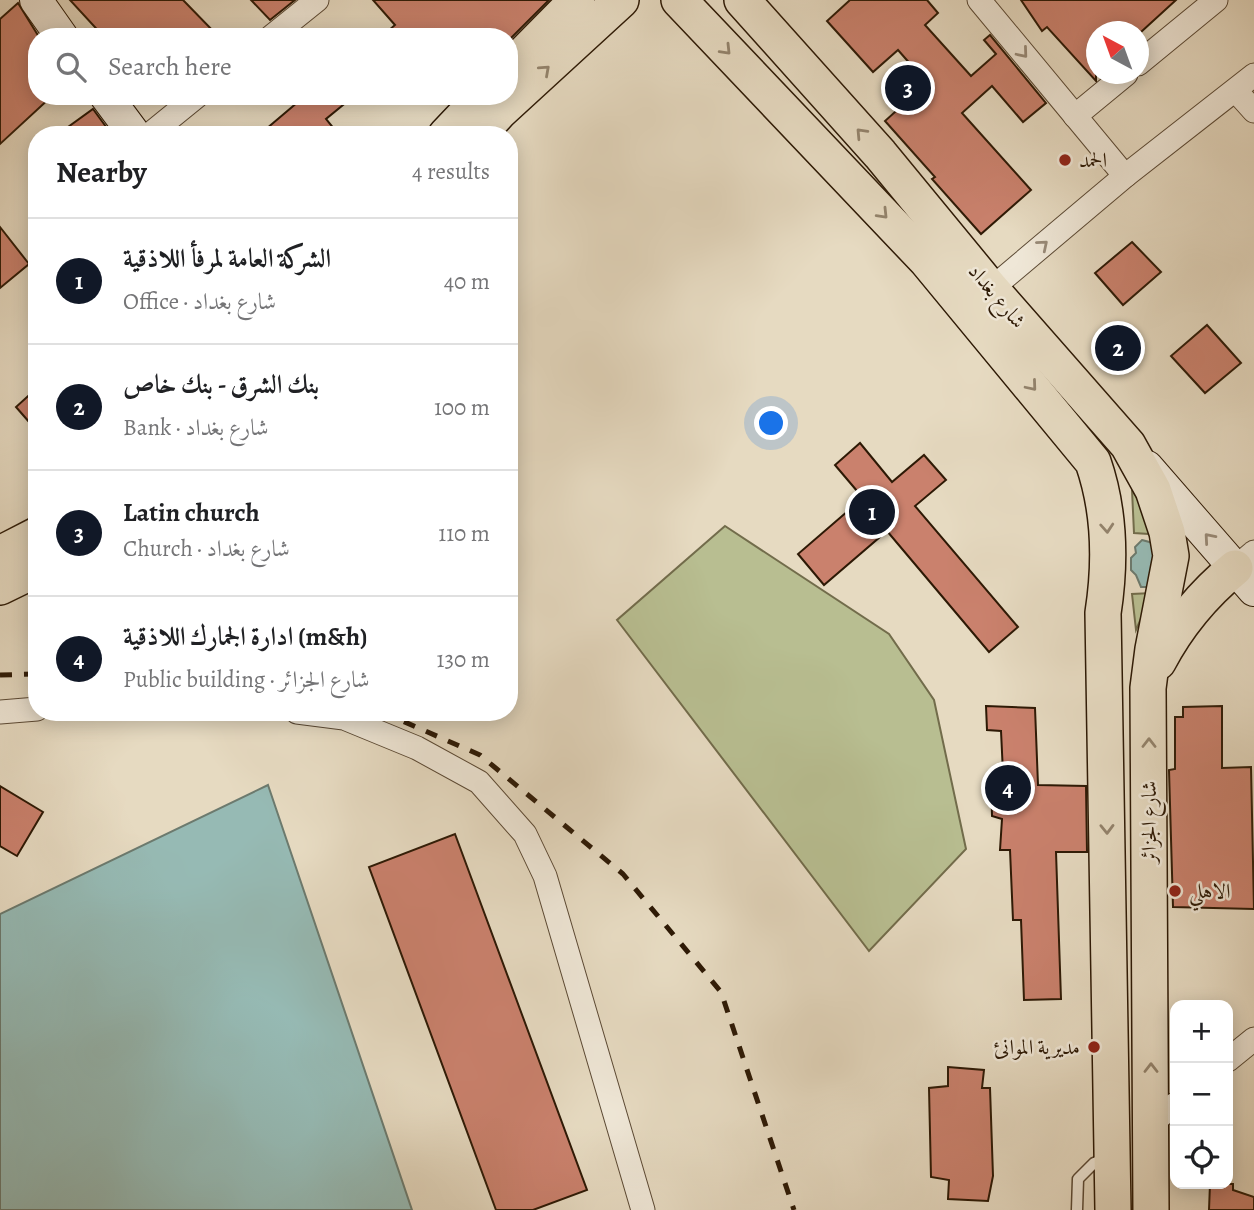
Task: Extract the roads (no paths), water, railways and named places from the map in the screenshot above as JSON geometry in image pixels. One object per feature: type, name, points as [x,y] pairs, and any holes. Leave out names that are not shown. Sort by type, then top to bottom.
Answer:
[{"type":"main road","points":[[36,0],[56,28]]},
{"type":"main road","points":[[518,60],[577,0]]},
{"type":"main road","points":[[518,94],[621,0]]},
{"type":"main road","name":"شارع بغداد","points":[[679,0],[927,261],[1093,462]]},
{"type":"main road","name":"شارع بغداد","points":[[742,0],[880,154],[991,289],[1128,445],[1248,570]]},
{"type":"main road","points":[[113,105],[128,126]]},
{"type":"main road","points":[[455,126],[474,105]]},
{"type":"main road","points":[[486,126],[507,105]]},
{"type":"main road","name":"شارع الجزائر","points":[[1128,445],[1153,490],[1167,531],[1171,556],[1153,649],[1149,688],[1163,1114],[1151,1210]]},
{"type":"main road","name":"شارع الجزائر","points":[[1093,462],[1101,487],[1108,537],[1108,575],[1103,612],[1113,1210]]},
{"type":"main road","points":[[0,554],[28,540]]},
{"type":"main road","points":[[1149,688],[1157,665],[1182,621],[1198,601],[1248,570]]},
{"type":"main road","points":[[0,587],[28,573]]},
{"type":"main road","points":[[1114,1152],[1163,1114]]},
{"type":"street","points":[[282,28],[317,0]]},
{"type":"street","points":[[979,0],[1125,176]]},
{"type":"street","points":[[1149,56],[1216,0]]},
{"type":"street","points":[[991,289],[1125,176],[1254,75]]},
{"type":"street","points":[[1075,116],[1114,84]]},
{"type":"street","points":[[1236,91],[1254,111]]},
{"type":"street","points":[[160,126],[186,105]]},
{"type":"street","points":[[0,712],[28,710]]},
{"type":"street","points":[[351,721],[417,748],[480,782],[525,834],[545,876],[643,1210]]},
{"type":"street","points":[[1233,1056],[1254,1039]]},
{"type":"lane","points":[[1077,1210],[1078,1179],[1094,1163],[1114,1152]]},
{"type":"water","points":[[1142,540],[1156,546],[1151,587],[1141,587],[1131,570],[1135,547]]},
{"type":"water","points":[[268,785],[412,1210],[0,1210],[0,914]]},
{"type":"railway","points":[[0,675],[28,674]]},
{"type":"railway","points":[[403,721],[480,755],[623,874],[721,992],[794,1210]]},
{"type":"place","name":"Latin church","points":[[908,88]]},
{"type":"place","name":"الحمد","points":[[1065,160]]},
{"type":"place","name":"بنك الشرق - بنك خاص","points":[[1118,348]]},
{"type":"place","name":"الشركة العامة لمرفأ اللاذقية","points":[[872,512]]},
{"type":"place","name":"ادارة الجمارك اللاذقية (m&h)","points":[[1008,788]]},
{"type":"place","name":"الاهلي","points":[[1175,891]]},
{"type":"place","name":"مديرية الموانئ","points":[[1094,1047]]}]
